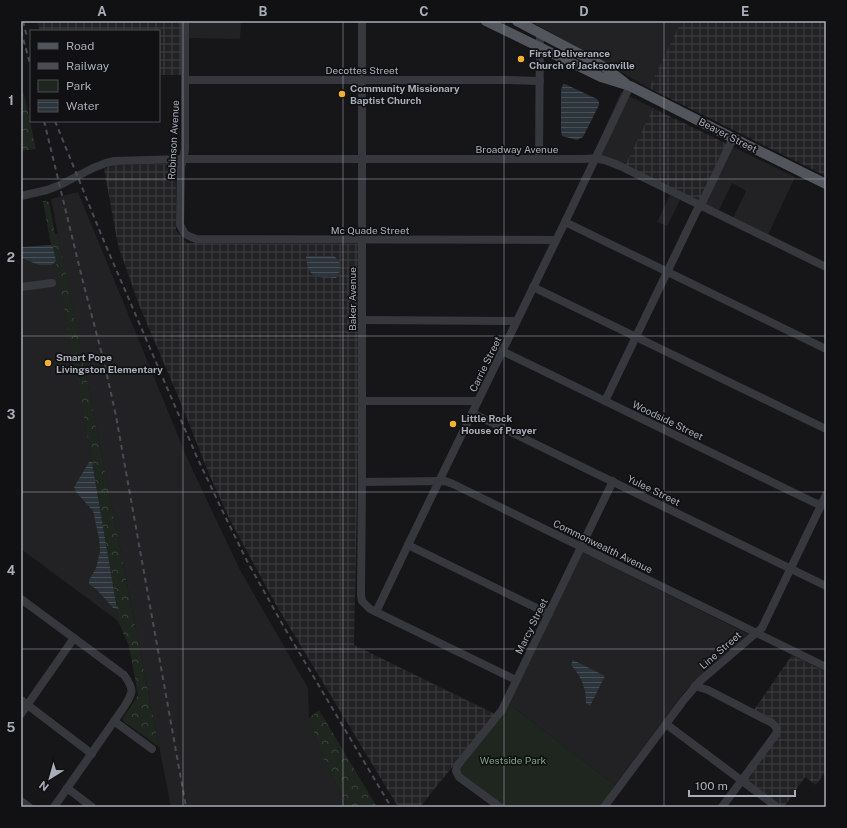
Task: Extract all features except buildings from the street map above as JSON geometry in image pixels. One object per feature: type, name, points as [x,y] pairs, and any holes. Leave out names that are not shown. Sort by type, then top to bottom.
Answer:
[{"type":"main road","name":"Beaver Street","points":[[487,21],[601,77],[630,86],[826,184]]},
{"type":"main road","name":"Beaver Street","points":[[516,21],[606,68],[630,86]]},
{"type":"street","name":"Robinson Avenue","points":[[185,21],[185,150],[181,167],[180,224],[186,234]]},
{"type":"street","name":"Baker Avenue","points":[[362,21],[361,595],[362,601],[370,609],[376,612]]},
{"type":"street","points":[[539,159],[540,33]]},
{"type":"street","points":[[577,66],[582,55]]},
{"type":"street","name":"Decottes Street","points":[[185,80],[540,81]]},
{"type":"street","name":"Carrie Street","points":[[376,612],[630,86]]},
{"type":"street","points":[[605,401],[733,138]]},
{"type":"street","name":"Broadway Avenue","points":[[183,159],[596,158],[620,166],[826,267]]},
{"type":"street","points":[[21,196],[47,190],[94,168],[114,161],[183,159]]},
{"type":"street","points":[[565,222],[826,349]]},
{"type":"street","name":"Mc Quade Street","points":[[186,234],[196,239],[556,240]]},
{"type":"street","points":[[21,286],[52,283]]},
{"type":"street","points":[[533,287],[826,429]]},
{"type":"street","points":[[362,320],[516,321]]},
{"type":"street","name":"Woodside Street","points":[[502,351],[815,503],[824,504]]},
{"type":"street","points":[[362,401],[478,401]]},
{"type":"street","name":"Yulee Street","points":[[472,413],[826,586]]},
{"type":"street","name":"Commonwealth Avenue","points":[[362,482],[439,480],[453,484],[826,667]]},
{"type":"street","name":"Marcy Street","points":[[500,807],[459,777],[456,771],[457,766],[502,710],[613,481]]},
{"type":"street","name":"Line Street","points":[[608,806],[695,686],[762,628],[790,568],[824,504],[826,495]]},
{"type":"street","points":[[408,545],[549,614]]},
{"type":"street","points":[[21,599],[124,675],[129,682],[132,694],[54,807]]},
{"type":"street","points":[[376,612],[516,680]]},
{"type":"street","points":[[21,714],[24,703],[74,638]]},
{"type":"street","points":[[695,686],[708,690],[772,723],[777,728],[776,734],[722,807]]},
{"type":"street","points":[[24,703],[92,754]]},
{"type":"street","points":[[114,721],[152,749]]},
{"type":"street","points":[[666,724],[776,807]]},
{"type":"street","points":[[67,788],[92,807]]},
{"type":"street","points":[[21,801],[29,807]]},
{"type":"shaded area","points":[[37,21],[182,21],[182,75],[160,75],[160,30],[40,30]]},
{"type":"shaded area","points":[[189,21],[241,21],[240,39],[189,38]]},
{"type":"shaded area","points":[[530,21],[681,21],[649,88]]},
{"type":"shaded area","points":[[681,21],[826,21],[826,176],[649,88]]},
{"type":"shaded area","points":[[621,92],[653,108],[625,165],[609,157],[593,155]]},
{"type":"shaded area","points":[[653,108],[727,144],[699,201],[625,165]]},
{"type":"shaded area","points":[[727,144],[795,177],[768,235],[733,218],[746,191],[732,183],[719,210],[699,201]]},
{"type":"shaded area","points":[[176,164],[176,230],[187,243],[358,244],[359,400],[354,645],[495,714],[420,807],[398,807],[275,603],[230,520],[209,474],[139,305],[118,245],[104,169],[112,165]]},
{"type":"shaded area","points":[[78,192],[188,460],[240,570],[308,688],[309,718],[324,760],[348,807],[171,807],[51,199]]},
{"type":"shaded area","points":[[670,195],[680,200],[667,226],[657,222]]},
{"type":"shaded area","name":"Smart Pope Livingston Elementary","points":[[21,258],[39,265],[52,265],[56,261],[92,462],[89,462],[76,492],[93,511],[99,539],[100,551],[96,568],[89,580],[89,584],[97,590],[113,608],[117,609],[118,621],[21,549]]},
{"type":"shaded area","points":[[582,552],[748,634],[684,692],[615,785],[509,704]]},
{"type":"shaded area","points":[[792,655],[826,672],[826,775],[824,774],[816,785],[805,777],[784,807],[782,807],[746,780],[780,731],[754,710]]},
{"type":"green space","points":[[21,86],[36,149],[21,151]]},
{"type":"green space","points":[[43,201],[49,202],[55,234],[58,234],[159,747],[122,720],[138,695],[129,646],[118,621],[92,462],[53,247],[51,245]]},
{"type":"green space","name":"Westside Park","points":[[509,704],[615,785],[599,807],[504,807],[452,767],[495,714]]},
{"type":"green space","points":[[319,710],[377,807],[348,807],[324,760],[309,718]]},
{"type":"water","points":[[563,84],[597,99],[599,102],[599,105],[583,137],[577,140],[562,136],[561,90]]},
{"type":"water","points":[[51,245],[53,247],[56,261],[52,265],[39,265],[21,258],[21,247]]},
{"type":"water","points":[[306,256],[334,256],[337,258],[340,267],[338,276],[336,278],[324,278],[315,276],[309,269]]},
{"type":"water","points":[[89,462],[92,462],[117,609],[113,608],[97,590],[89,584],[89,580],[96,568],[100,551],[99,539],[93,511],[76,492],[74,487]]},
{"type":"water","points":[[573,660],[605,676],[590,706],[586,703],[584,687],[578,673],[571,665]]},
{"type":"railway","points":[[23,21],[27,37]]},
{"type":"railway","points":[[21,31],[30,63]]},
{"type":"railway","points":[[44,122],[116,416],[186,807]]},
{"type":"railway","points":[[55,122],[103,239],[196,455],[222,510],[247,561],[284,627],[391,807]]},
{"type":"place","name":"First Deliverance Church of Jacksonville","points":[[521,59]]},
{"type":"place","name":"Community Missionary Baptist Church","points":[[342,94]]},
{"type":"place","name":"Smart Pope Livingston Elementary","points":[[48,363]]},
{"type":"place","name":"Little Rock House of Prayer","points":[[453,424]]}]
